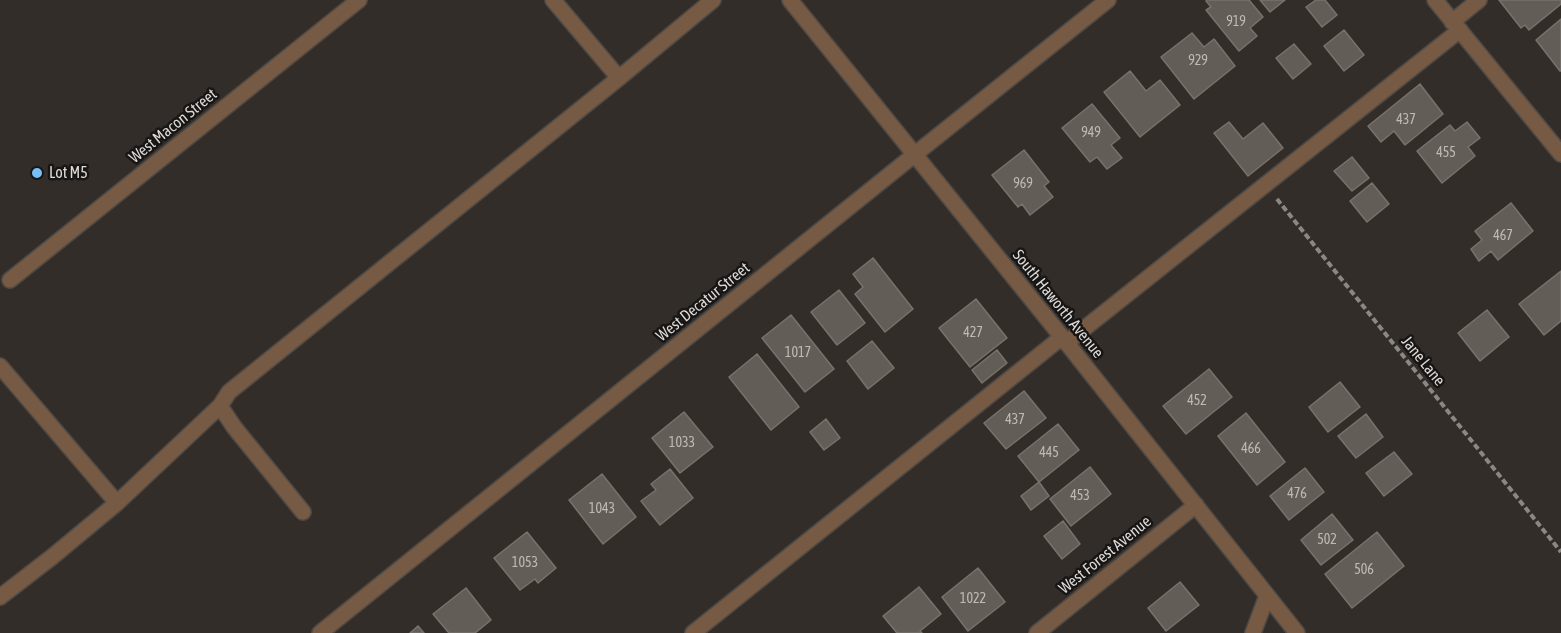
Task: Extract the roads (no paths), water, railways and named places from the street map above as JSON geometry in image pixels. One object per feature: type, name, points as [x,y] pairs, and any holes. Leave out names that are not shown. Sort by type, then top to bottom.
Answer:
[{"type":"street","name":"West Macon Street","points":[[10,280],[359,0]]},
{"type":"street","points":[[553,0],[619,78]]},
{"type":"street","points":[[0,597],[117,503],[220,406],[229,392],[713,0]]},
{"type":"street","name":"South Haworth Avenue","points":[[790,0],[1297,633]]},
{"type":"street","name":"West Decatur Street","points":[[320,633],[1108,0]]},
{"type":"street","points":[[1435,0],[1561,154]]},
{"type":"street","points":[[693,633],[1266,184],[1456,26],[1479,0]]},
{"type":"street","points":[[0,366],[117,503]]},
{"type":"street","points":[[220,406],[234,427],[303,512]]},
{"type":"street","name":"West Forest Avenue","points":[[1037,633],[1196,505]]},
{"type":"street","points":[[1253,633],[1267,596]]},
{"type":"place","name":"Lot M5","points":[[37,173]]}]
